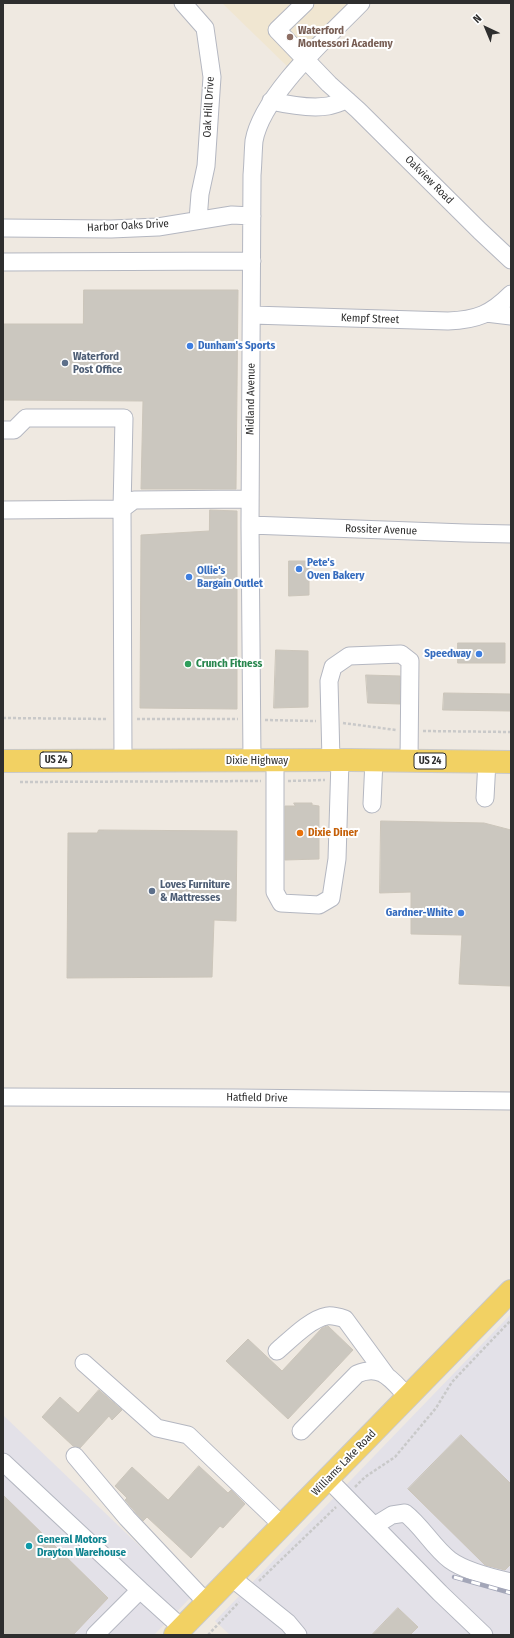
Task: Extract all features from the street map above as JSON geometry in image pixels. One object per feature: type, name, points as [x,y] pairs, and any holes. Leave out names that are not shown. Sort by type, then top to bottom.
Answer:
[{"type":"main road","name":"Dixie Highway","points":[[3,760],[252,761],[275,771],[334,767],[374,760],[511,762]]},
{"type":"main road","name":"Williams Lake Road","points":[[179,1632],[511,1291]]},
{"type":"street","name":"Oak Hill Drive","points":[[183,3],[205,28],[212,77],[206,166],[200,194],[198,220]]},
{"type":"street","name":"Oakview Road","points":[[305,3],[278,30],[329,84],[511,260]]},
{"type":"street","name":"Midland Avenue","points":[[252,761],[250,499],[252,175],[254,140],[271,101],[306,60],[361,3]]},
{"type":"street","points":[[271,101],[289,105],[328,106],[347,100]]},
{"type":"street","name":"Harbor Oaks Drive","points":[[3,228],[111,229],[158,227],[232,215],[252,216]]},
{"type":"street","points":[[3,262],[252,261]]},
{"type":"street","name":"Kempf Street","points":[[252,315],[448,321],[469,320],[499,306],[511,294]]},
{"type":"street","name":"Kempf Street","points":[[486,313],[511,316]]},
{"type":"street","points":[[3,430],[14,430],[26,418],[124,418],[122,510],[123,761]]},
{"type":"street","points":[[3,510],[122,510],[134,500],[250,499]]},
{"type":"street","name":"Rossiter Avenue","points":[[250,524],[511,534]]},
{"type":"street","points":[[275,771],[275,892],[281,904],[320,905],[331,898],[337,859],[329,681],[334,667],[349,656],[401,654],[410,661],[409,761]]},
{"type":"street","points":[[372,804],[374,760]]},
{"type":"street","points":[[485,798],[487,761]]},
{"type":"street","name":"Hatfield Drive","points":[[3,1097],[228,1098],[511,1102]]},
{"type":"street","points":[[277,1351],[313,1322],[326,1316],[337,1316],[345,1319],[386,1375],[408,1397]]},
{"type":"street","points":[[84,1363],[157,1428],[188,1435],[283,1526]]},
{"type":"street","points":[[301,1431],[357,1374],[365,1371],[382,1372],[386,1375]]},
{"type":"street","points":[[75,1456],[127,1518],[206,1603]]},
{"type":"street","points":[[3,1462],[140,1590],[179,1632]]},
{"type":"street","points":[[328,1479],[440,1593],[484,1635]]},
{"type":"street","points":[[374,1526],[392,1515],[405,1513],[413,1519],[449,1559],[460,1567],[511,1582]]},
{"type":"street","points":[[232,1578],[288,1623],[298,1635]]},
{"type":"street","points":[[95,1635],[140,1590]]},
{"type":"path","points":[[251,719],[409,734],[511,732]]},
{"type":"path","points":[[20,782],[334,767]]},
{"type":"path","points":[[208,1635],[249,1592],[365,1477],[398,1453],[436,1408],[452,1382],[511,1320]]},
{"type":"shaded area","name":"Waterford Montessori Academy","points":[[222,3],[357,3],[291,70]]},
{"type":"shaded area","points":[[511,1314],[511,1635],[230,1635],[215,1621]]},
{"type":"shaded area","points":[[3,1415],[150,1556],[193,1595],[154,1635],[3,1635]]},
{"type":"building","points":[[84,290],[238,290],[236,489],[141,489],[143,401],[3,400],[3,324],[83,324]]},
{"type":"building","points":[[210,510],[237,511],[237,709],[140,708],[141,535],[209,531]]},
{"type":"building","points":[[289,561],[309,561],[309,595],[289,596]]},
{"type":"building","points":[[458,643],[505,643],[505,663],[458,663]]},
{"type":"building","points":[[276,650],[308,651],[308,707],[274,708]]},
{"type":"building","points":[[366,675],[400,676],[400,704],[368,703]]},
{"type":"building","points":[[444,693],[511,694],[511,711],[443,710]]},
{"type":"building","name":"Dixie Diner","points":[[294,803],[312,803],[312,805],[319,806],[319,859],[285,860],[285,806],[295,806]]},
{"type":"building","name":"Gardner-White","points":[[381,821],[484,823],[511,830],[511,986],[459,984],[462,935],[411,934],[411,892],[380,893]]},
{"type":"building","name":"Loves Furniture & Mattresses","points":[[99,830],[237,831],[236,921],[214,920],[212,977],[67,978],[68,833],[97,833]]},
{"type":"building","points":[[328,1326],[353,1350],[288,1419],[226,1361],[248,1339],[282,1371],[322,1328]]},
{"type":"building","points":[[99,1390],[122,1410],[112,1420],[109,1416],[80,1448],[73,1446],[42,1417],[60,1397],[78,1413]]},
{"type":"building","points":[[461,1435],[511,1484],[511,1564],[505,1570],[485,1565],[408,1489]]},
{"type":"building","points":[[199,1466],[228,1493],[231,1490],[245,1504],[223,1528],[220,1526],[191,1558],[147,1517],[143,1521],[125,1500],[127,1498],[115,1486],[132,1467],[168,1500]]},
{"type":"building","name":"General Motors Drayton Warehouse","points":[[3,1495],[108,1598],[73,1635],[3,1635]]},
{"type":"building","points":[[398,1608],[418,1627],[410,1635],[372,1635]]},
{"type":"railway","points":[[454,1577],[511,1593]]},
{"type":"place","name":"Waterford Montessori Academy","points":[[290,37]]},
{"type":"place","name":"Dunham's Sports","points":[[190,346]]},
{"type":"place","name":"Waterford Post Office","points":[[65,363]]},
{"type":"place","name":"Pete's Oven Bakery","points":[[299,569]]},
{"type":"place","name":"Ollie's Bargain Outlet","points":[[189,577]]},
{"type":"place","name":"Speedway","points":[[479,654]]},
{"type":"place","name":"Crunch Fitness","points":[[188,664]]},
{"type":"place","name":"Dixie Diner","points":[[300,833]]},
{"type":"place","name":"Loves Furniture & Mattresses","points":[[152,891]]},
{"type":"place","name":"Gardner-White","points":[[461,913]]},
{"type":"place","name":"General Motors Drayton Warehouse","points":[[29,1546]]}]
